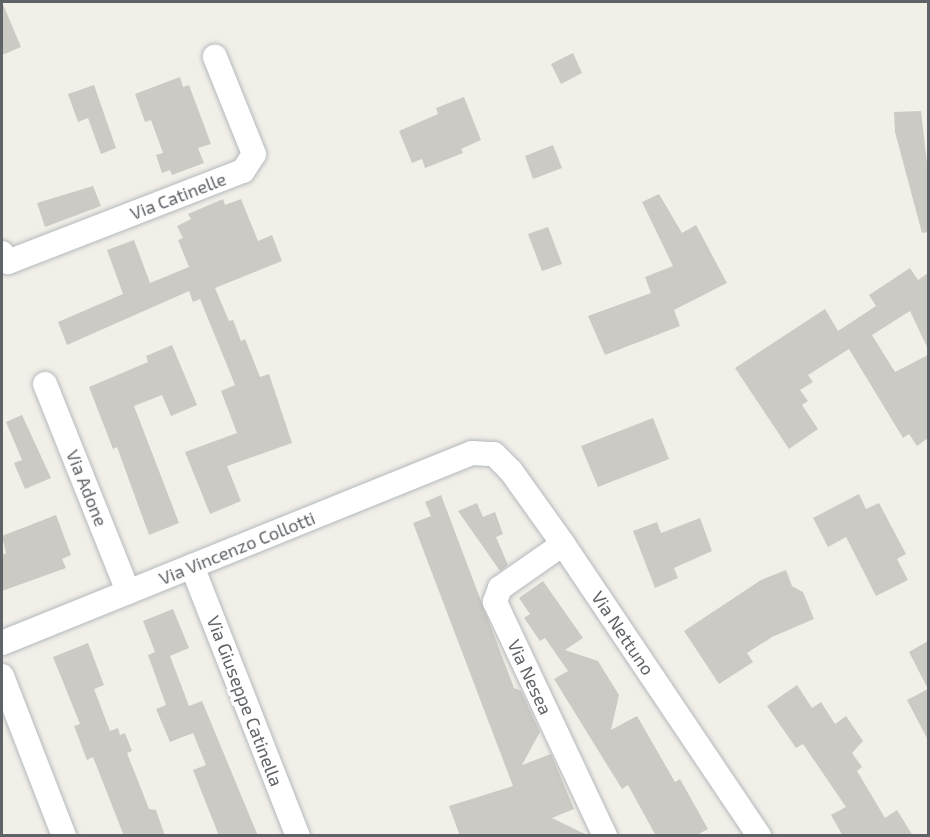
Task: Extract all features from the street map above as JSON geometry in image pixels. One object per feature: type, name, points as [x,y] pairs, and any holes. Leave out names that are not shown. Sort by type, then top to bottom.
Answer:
[{"type":"street","name":"Via Catinelle","points":[[2,253],[8,262],[243,171],[254,154],[215,57]]},
{"type":"street","name":"Via Adone","points":[[45,384],[128,592]]},
{"type":"street","name":"Via Vincenzo Collotti","points":[[2,644],[472,453]]},
{"type":"street","name":"Via Nettuno","points":[[472,453],[494,454],[502,460],[563,544],[759,836]]},
{"type":"street","name":"Via Nesea","points":[[563,544],[500,588],[495,602],[605,836]]},
{"type":"street","name":"Via Giuseppe Catinella","points":[[192,566],[298,836]]},
{"type":"street","points":[[2,676],[64,836]]},
{"type":"building","points":[[2,2],[21,47],[2,55]]},
{"type":"building","points":[[573,53],[582,73],[561,84],[551,64]]},
{"type":"building","points":[[180,77],[183,87],[189,85],[211,144],[198,148],[204,163],[172,175],[170,170],[162,173],[156,155],[163,153],[151,120],[145,122],[135,94]]},
{"type":"building","points":[[94,85],[116,148],[101,154],[88,118],[78,122],[68,94]]},
{"type":"building","points":[[464,97],[481,140],[461,149],[463,153],[425,168],[422,159],[412,163],[399,131],[438,114],[436,108]]},
{"type":"building","points":[[921,111],[928,172],[928,232],[922,233],[895,132],[894,112]]},
{"type":"building","points":[[553,145],[562,168],[533,179],[525,156]]},
{"type":"building","points":[[93,186],[101,206],[45,227],[37,203]]},
{"type":"building","points":[[659,194],[682,233],[696,225],[727,283],[674,310],[680,326],[605,355],[588,316],[651,293],[645,277],[673,266],[642,202]]},
{"type":"building","points":[[223,199],[225,205],[241,199],[258,241],[272,235],[282,261],[215,288],[229,321],[233,320],[241,341],[245,339],[260,377],[269,374],[292,443],[227,466],[241,501],[210,514],[185,452],[237,433],[221,391],[235,385],[200,299],[193,302],[189,291],[67,345],[58,322],[123,294],[107,250],[134,240],[150,283],[189,267],[178,240],[183,238],[177,226],[191,219],[188,214]]},
{"type":"building","points":[[548,227],[562,264],[542,271],[528,234]]},
{"type":"building","points":[[910,268],[918,280],[928,273],[928,349],[910,311],[872,335],[895,372],[928,355],[928,438],[917,446],[909,434],[903,438],[849,349],[808,375],[813,382],[800,390],[808,401],[802,405],[818,429],[789,449],[735,368],[825,309],[838,331],[876,306],[869,295]]},
{"type":"building","points":[[172,345],[197,405],[171,416],[162,395],[134,406],[179,523],[149,535],[117,447],[113,449],[89,387],[148,362],[146,356]]},
{"type":"building","points":[[22,415],[51,478],[25,489],[14,463],[22,460],[6,422]]},
{"type":"building","points":[[653,418],[669,459],[598,487],[581,446]]},
{"type":"building","points":[[859,494],[866,509],[879,503],[906,554],[897,559],[908,580],[876,596],[846,537],[828,547],[813,518]]},
{"type":"building","points":[[441,495],[514,688],[521,691],[540,732],[522,765],[551,754],[574,809],[552,818],[589,836],[460,836],[449,806],[513,786],[413,523],[431,516],[425,502]]},
{"type":"building","points":[[477,503],[483,517],[495,512],[503,534],[496,537],[508,565],[500,571],[458,511]]},
{"type":"building","points":[[56,515],[71,555],[62,559],[66,568],[2,591],[2,555],[6,553],[2,536]]},
{"type":"building","points":[[700,518],[712,551],[674,568],[678,578],[655,588],[633,531],[657,522],[661,533]]},
{"type":"building","points":[[786,570],[792,586],[803,592],[814,619],[772,637],[747,653],[753,662],[719,684],[684,631],[761,580]]},
{"type":"building","points":[[543,581],[583,638],[565,650],[598,661],[619,695],[611,730],[637,716],[675,782],[680,779],[708,829],[695,836],[656,836],[628,785],[622,789],[554,679],[568,671],[545,638],[540,641],[524,618],[530,614],[519,598]]},
{"type":"building","points":[[173,609],[189,648],[170,656],[189,706],[202,701],[258,836],[219,836],[193,770],[206,765],[193,733],[170,742],[156,709],[166,705],[148,655],[155,652],[143,621]]},
{"type":"building","points":[[928,641],[928,689],[909,652]]},
{"type":"building","points":[[88,643],[104,685],[94,689],[110,731],[118,728],[120,735],[125,733],[132,751],[127,753],[149,809],[156,810],[165,836],[124,836],[93,757],[87,760],[74,726],[80,724],[53,657]]},
{"type":"building","points":[[797,685],[812,708],[821,702],[835,724],[846,716],[863,741],[852,753],[862,767],[857,771],[885,818],[897,810],[913,836],[843,836],[831,815],[846,807],[803,744],[796,748],[767,706]]},
{"type":"building","points":[[928,689],[928,740],[907,700]]}]
